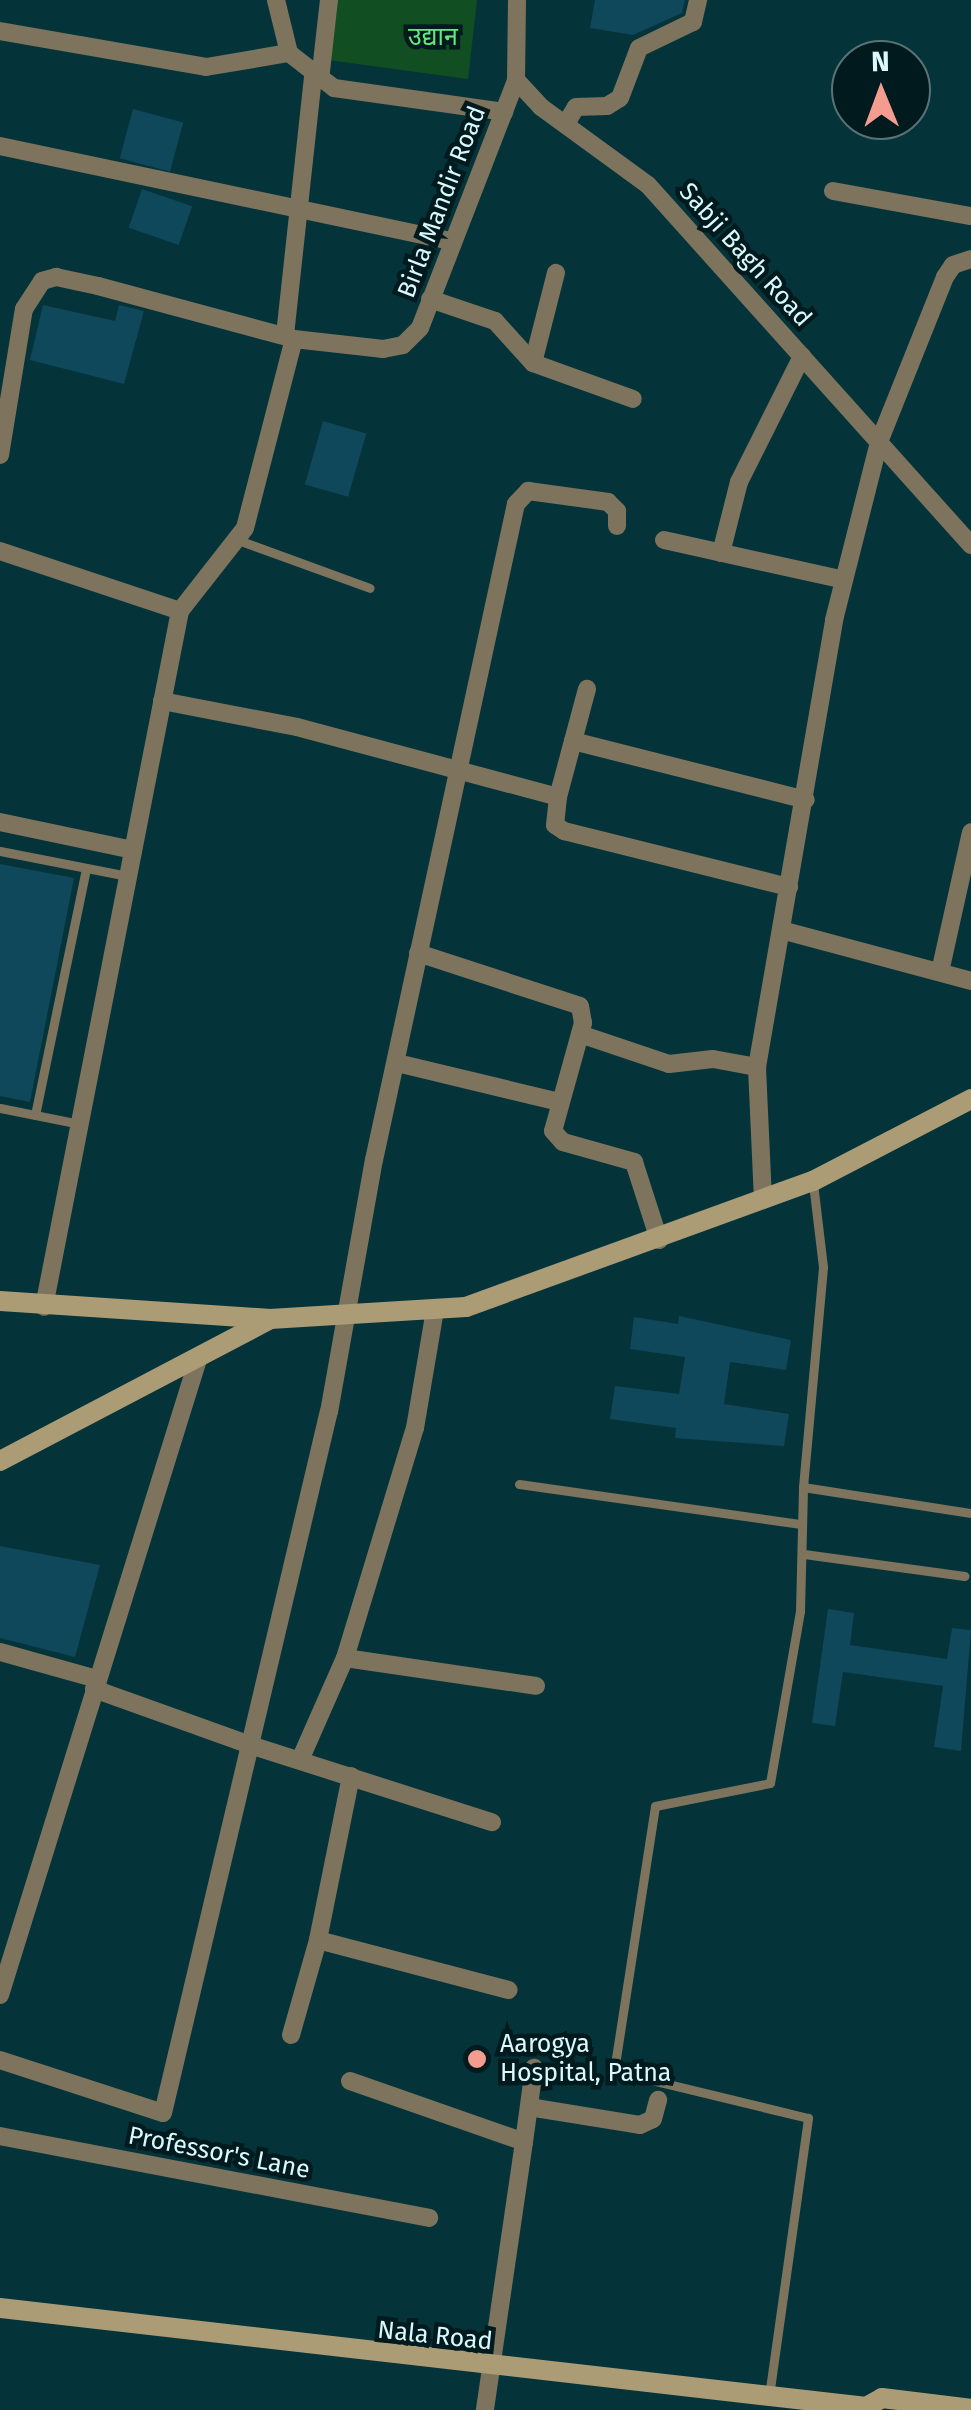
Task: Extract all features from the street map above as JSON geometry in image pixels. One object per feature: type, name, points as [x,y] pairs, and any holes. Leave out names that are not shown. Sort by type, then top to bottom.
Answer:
[{"type":"main road","points":[[0,1301],[44,1307],[270,1318],[436,1310],[494,1299],[813,1181],[971,1099]]},
{"type":"main road","points":[[0,1462],[270,1318]]},
{"type":"main road","name":"Nala Road","points":[[0,2308],[768,2399],[868,2408],[882,2398],[971,2409]]},
{"type":"street","points":[[276,0],[289,54],[316,78],[378,98],[504,112]]},
{"type":"street","points":[[44,1307],[180,611],[238,540],[259,494],[289,337],[299,209],[329,0]]},
{"type":"street","points":[[516,80],[517,0]]},
{"type":"street","points":[[568,122],[576,106],[607,106],[620,98],[640,48],[694,22],[698,0]]},
{"type":"street","points":[[0,31],[206,67],[289,54]]},
{"type":"street","name":"Birla Mandir Road","points":[[289,337],[383,349],[403,345],[420,328],[516,80]]},
{"type":"street","name":"Sabji Bagh Road","points":[[516,80],[648,185],[971,545]]},
{"type":"street","points":[[0,146],[452,241]]},
{"type":"street","points":[[833,191],[971,216]]},
{"type":"street","points":[[763,1200],[758,1067],[785,932],[789,887],[844,580],[879,442],[945,277],[953,266],[971,259]]},
{"type":"street","points":[[533,363],[556,273]]},
{"type":"street","points":[[0,454],[24,308],[42,282],[56,277],[98,286],[289,337]]},
{"type":"street","points":[[430,299],[495,321],[533,363],[633,400]]},
{"type":"street","points":[[721,553],[744,469],[802,356]]},
{"type":"street","points":[[0,2060],[163,2113],[330,1412],[342,1316],[520,496],[608,502],[617,510],[617,526]]},
{"type":"street","points":[[664,540],[844,580]]},
{"type":"street","points":[[0,551],[180,611]]},
{"type":"street","points":[[587,689],[558,797],[556,826],[789,887]]},
{"type":"street","points":[[162,702],[297,727],[558,797]]},
{"type":"street","points":[[573,741],[806,800]]},
{"type":"street","points":[[0,822],[134,850]]},
{"type":"street","points":[[940,972],[971,832]]},
{"type":"street","points":[[785,932],[971,981]]},
{"type":"street","points":[[418,953],[567,996],[580,1006],[580,1034],[560,1102],[556,1138],[617,1156],[641,1171],[659,1240]]},
{"type":"street","points":[[580,1034],[668,1064],[713,1059],[758,1067]]},
{"type":"street","points":[[398,1062],[560,1102]]},
{"type":"street","points":[[300,1760],[345,1658],[415,1428],[436,1310]]},
{"type":"street","points":[[0,1995],[199,1356]]},
{"type":"street","points":[[0,1652],[96,1684],[250,1745],[492,1822]]},
{"type":"street","points":[[345,1658],[536,1686]]},
{"type":"street","points":[[291,2036],[318,1940],[351,1776]]},
{"type":"street","points":[[318,1940],[510,1990]]},
{"type":"street","points":[[485,2410],[534,2068]]},
{"type":"street","points":[[350,2081],[524,2142]]},
{"type":"street","points":[[529,2107],[640,2125],[653,2119],[658,2100]]},
{"type":"street","name":"Professor's Lane","points":[[0,2136],[429,2218]]},
{"type":"lane","points":[[238,540],[370,588]]},
{"type":"lane","points":[[0,851],[128,876]]},
{"type":"lane","points":[[35,1115],[86,868]]},
{"type":"lane","points":[[0,1108],[80,1124]]},
{"type":"lane","points":[[768,2399],[808,2118],[614,2071],[655,1806],[770,1783],[804,1554],[803,1487],[823,1267],[813,1181]]},
{"type":"lane","points":[[518,1484],[801,1524]]},
{"type":"lane","points":[[803,1487],[971,1513]]},
{"type":"lane","points":[[804,1554],[965,1576]]},
{"type":"green space","name":"उद्यान","points":[[333,0],[477,0],[468,79],[328,60]]},
{"type":"building","points":[[595,0],[685,0],[682,13],[633,35],[590,28]]},
{"type":"building","points":[[133,109],[183,122],[170,172],[120,158]]},
{"type":"building","points":[[142,189],[192,206],[179,245],[129,228]]},
{"type":"building","points":[[43,305],[115,321],[119,305],[144,311],[124,384],[30,360]]},
{"type":"building","points":[[323,421],[366,433],[348,497],[305,484]]},
{"type":"building","points":[[0,864],[74,878],[30,1102],[0,1096]]},
{"type":"building","points":[[679,1316],[791,1340],[786,1370],[730,1362],[724,1404],[789,1414],[784,1446],[675,1438],[676,1428],[610,1419],[615,1386],[679,1394],[685,1357],[630,1349],[634,1317],[678,1324]]},
{"type":"building","points":[[0,1546],[100,1565],[75,1657],[0,1638]]},
{"type":"building","points":[[828,1609],[854,1613],[850,1645],[947,1659],[952,1628],[971,1630],[961,1751],[934,1747],[943,1686],[843,1672],[835,1726],[812,1723]]},
{"type":"place","name":"Aarogya Hospital, Patna","points":[[477,2059]]}]
